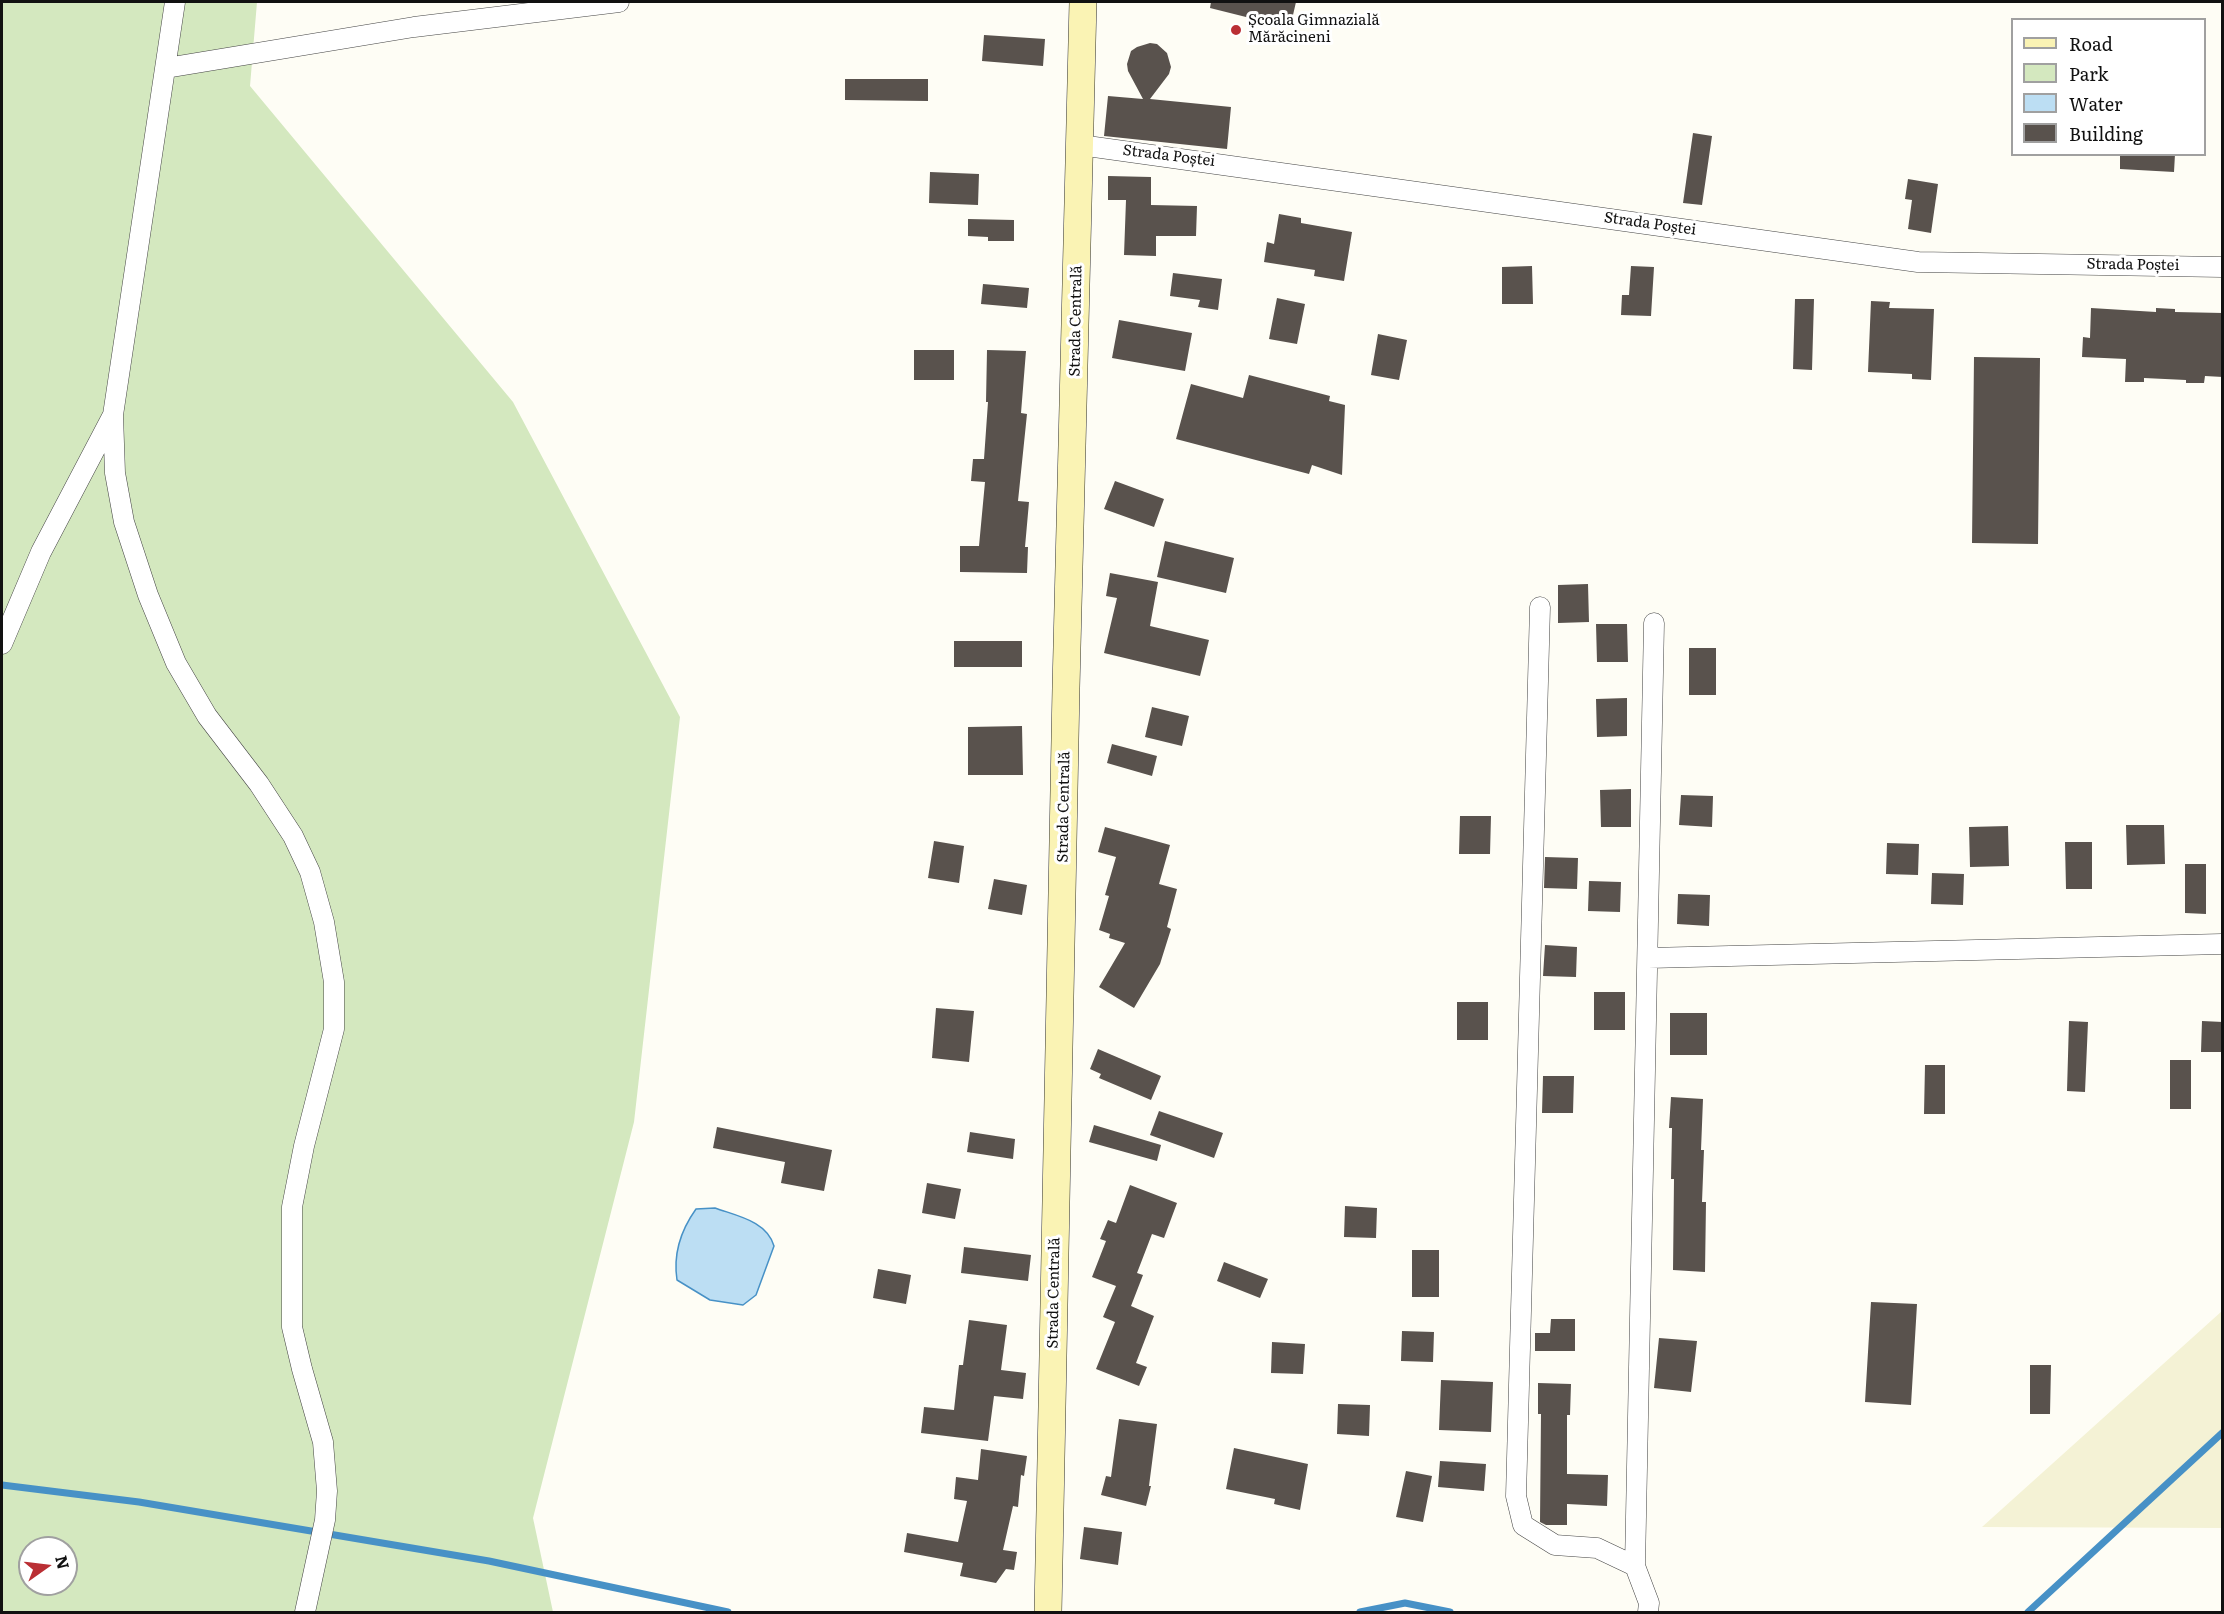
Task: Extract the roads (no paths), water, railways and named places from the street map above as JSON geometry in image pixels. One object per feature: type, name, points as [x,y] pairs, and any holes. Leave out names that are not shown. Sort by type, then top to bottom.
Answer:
[{"type":"main road","name":"Strada Centrală","points":[[1048,1612],[1066,700],[1083,2]]},
{"type":"street","points":[[175,2],[113,415],[115,473],[122,513],[148,595],[176,663],[207,716],[259,784],[293,836],[310,872],[324,922],[334,982],[334,1029],[304,1146],[292,1207],[292,1327],[323,1442],[327,1491],[325,1520],[305,1612]]},
{"type":"street","points":[[166,68],[414,27],[619,2]]},
{"type":"street","name":"Strada Poștei","points":[[1080,145],[1918,262],[2223,267]]},
{"type":"street","points":[[2,644],[41,552],[113,415]]},
{"type":"street","points":[[1540,607],[1516,1496],[1523,1525],[1555,1545],[1597,1548],[1635,1566]]},
{"type":"street","points":[[1648,1612],[1649,1603],[1635,1566],[1654,623]]},
{"type":"street","points":[[1648,958],[2223,944]]},
{"type":"water","points":[[715,1208],[758,1225],[765,1231],[774,1246],[756,1295],[743,1305],[710,1300],[677,1280],[677,1252],[686,1225],[696,1209]]},
{"type":"waterway","points":[[2028,1612],[2222,1433]]},
{"type":"waterway","points":[[2,1485],[139,1502],[489,1561],[728,1612]]},
{"type":"waterway","points":[[1360,1612],[1405,1603],[1450,1612]]},
{"type":"place","name":"Școala Gimnazială Mărăcineni","points":[[1236,30]]}]
